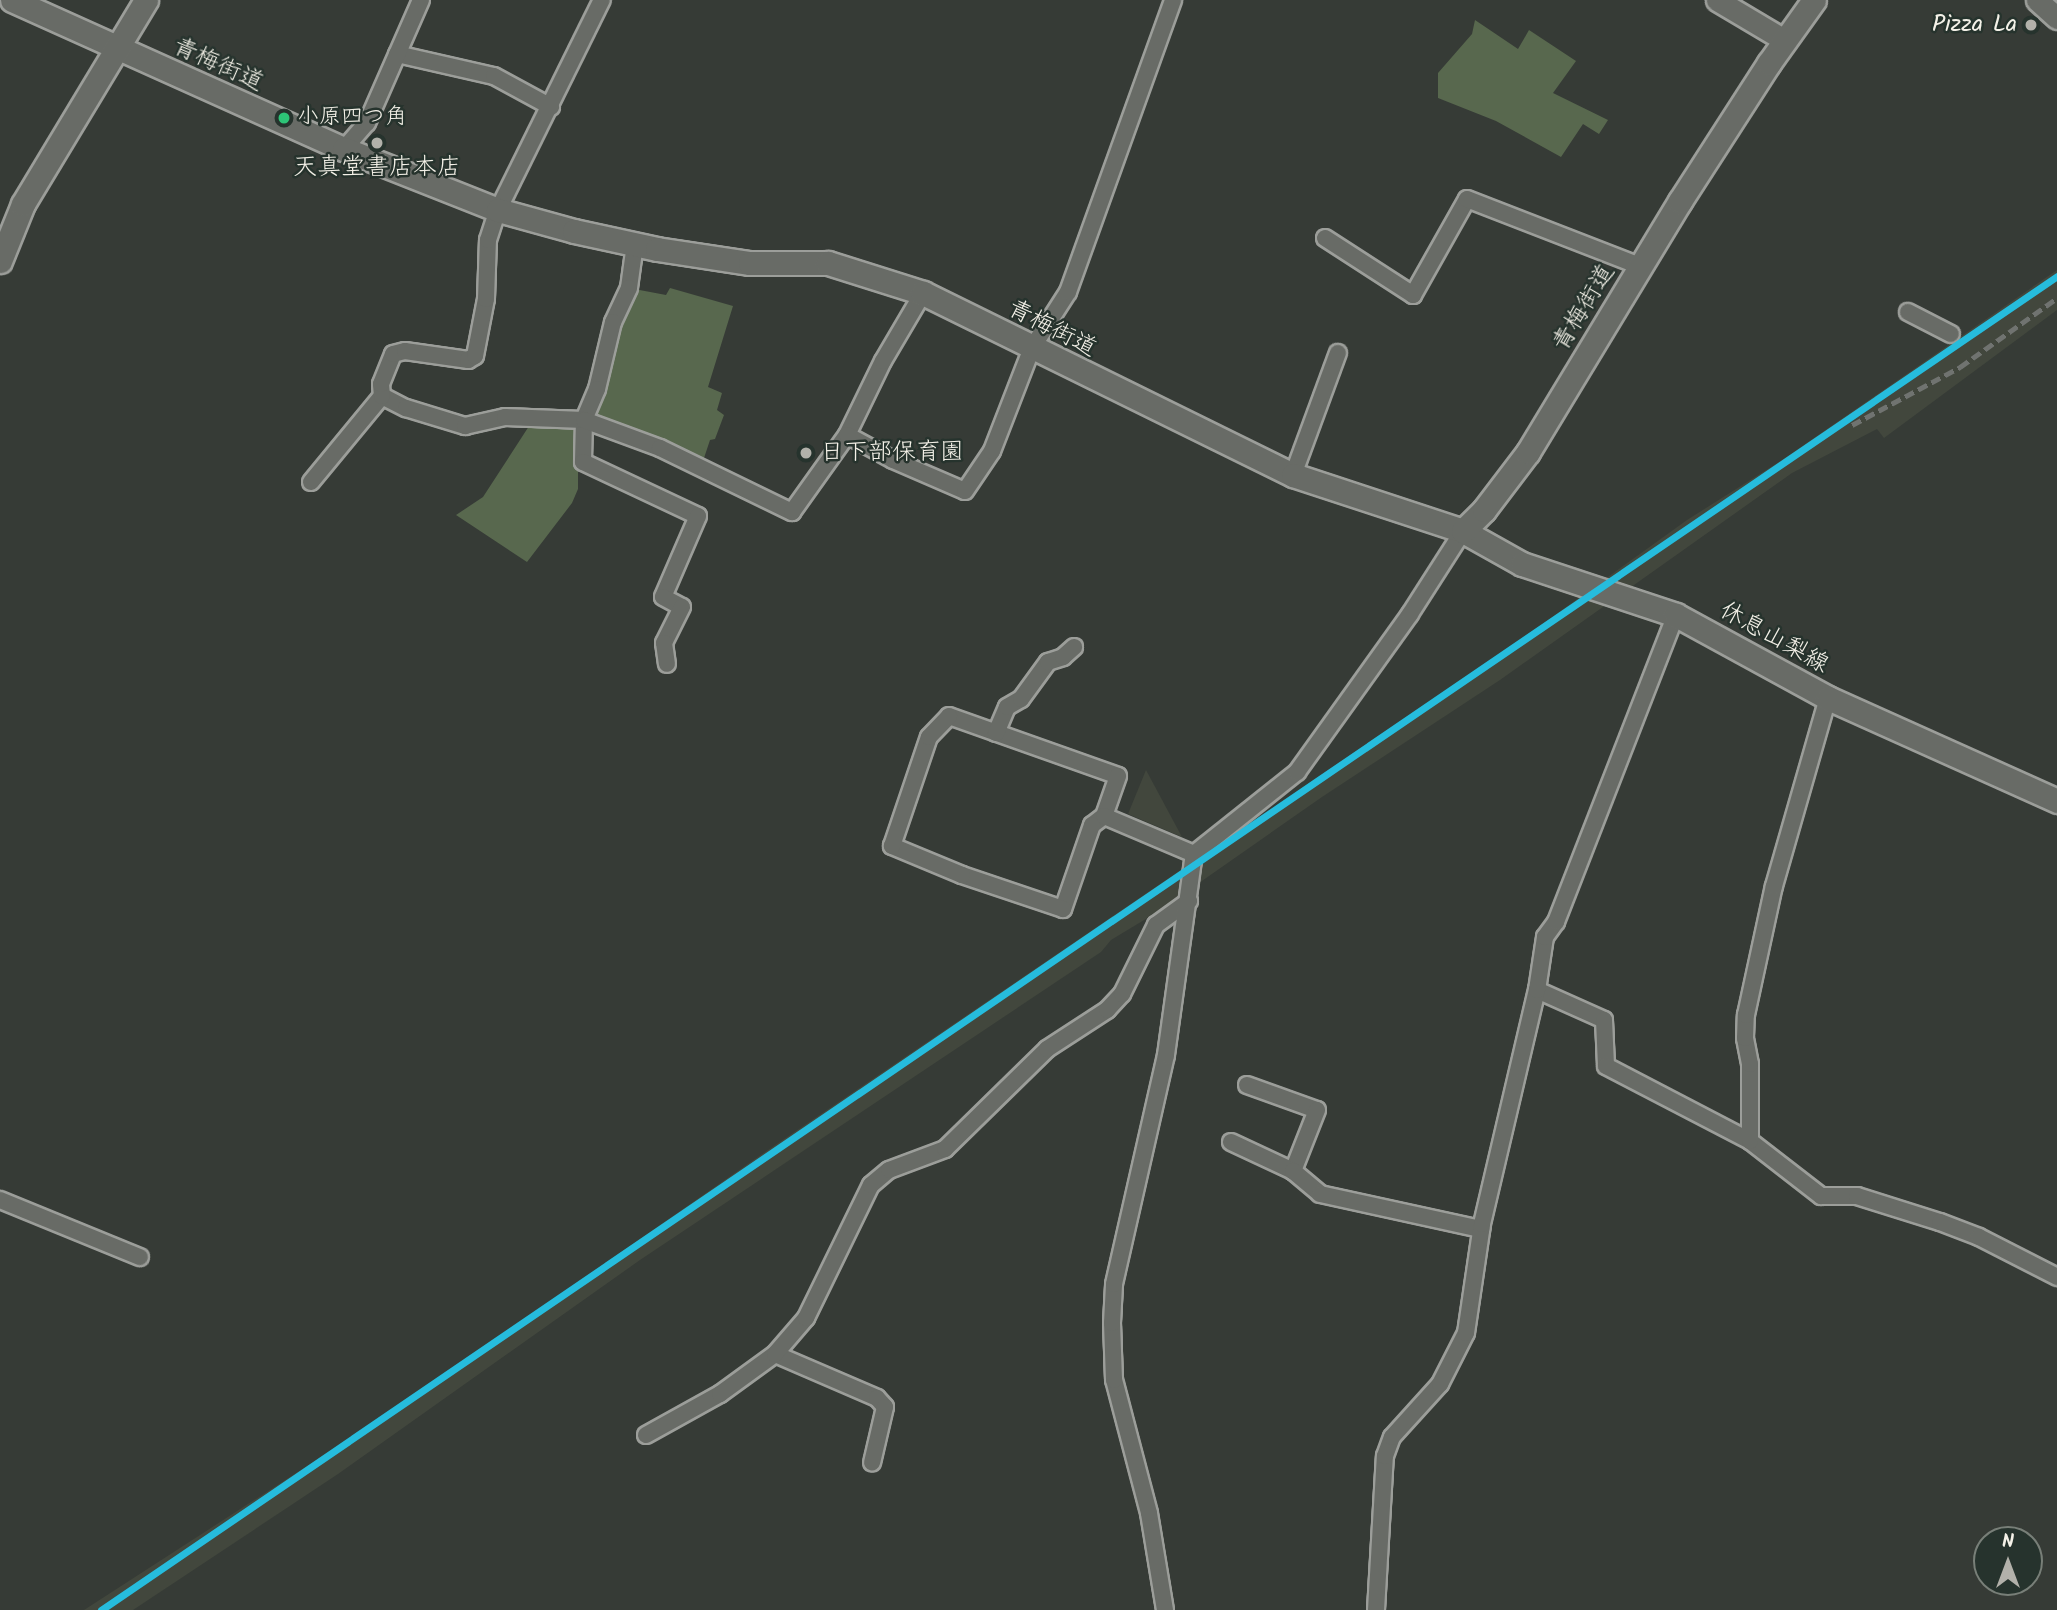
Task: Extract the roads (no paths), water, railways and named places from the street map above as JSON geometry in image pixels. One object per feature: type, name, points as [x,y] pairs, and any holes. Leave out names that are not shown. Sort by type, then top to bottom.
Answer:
[{"type":"main road","name":"青梅街道","points":[[12,0],[344,149],[498,210],[635,244],[750,263],[828,263],[923,293],[1293,475],[1463,531],[1484,510],[1528,452],[1640,266],[1784,40],[1814,0]]},
{"type":"main road","points":[[0,261],[23,204],[146,0]]},
{"type":"main road","name":"休息山梨線","points":[[1463,531],[1522,564],[1676,615],[1828,698],[2057,800]]},
{"type":"street","points":[[344,149],[367,123],[421,0]]},
{"type":"street","points":[[310,482],[382,396],[381,384],[393,354],[405,351],[468,360],[475,356],[486,299],[488,240],[498,210],[551,107],[601,0]]},
{"type":"street","points":[[847,435],[893,460],[965,491],[992,451],[1032,348],[1068,292],[1173,0]]},
{"type":"street","points":[[1717,0],[1784,40]]},
{"type":"street","points":[[2037,0],[2057,18]]},
{"type":"street","points":[[397,54],[495,76],[551,107]]},
{"type":"street","points":[[1325,238],[1413,295],[1467,199],[1640,266]]},
{"type":"street","points":[[635,244],[629,288],[613,322],[597,389],[584,420],[583,462],[698,516],[663,597],[681,607],[664,643],[667,664]]},
{"type":"street","points":[[382,396],[406,408],[466,426],[505,417],[584,420],[660,448],[792,512],[847,435],[883,361],[923,293]]},
{"type":"street","points":[[1908,312],[1951,334]]},
{"type":"street","points":[[1293,475],[1338,353]]},
{"type":"street","points":[[1165,1610],[1149,1513],[1114,1380],[1112,1323],[1114,1284],[1166,1055],[1194,854],[1297,772],[1410,614],[1463,531]]},
{"type":"street","points":[[1376,1610],[1385,1456],[1392,1437],[1440,1384],[1456,1358],[1466,1333],[1482,1228],[1537,990],[1545,937],[1556,922],[1676,615]]},
{"type":"street","points":[[996,733],[1007,707],[1021,699],[1048,662],[1063,657],[1074,647]]},
{"type":"street","points":[[1750,1141],[1750,1064],[1745,1038],[1746,1015],[1771,898],[1828,698]]},
{"type":"street","points":[[949,716],[996,733],[1118,776],[1104,816],[1092,825],[1063,909],[962,875],[892,846],[929,737],[949,716]]},
{"type":"street","points":[[1104,816],[1194,854]]},
{"type":"street","points":[[646,1435],[720,1394],[775,1354],[806,1318],[871,1185],[889,1170],[945,1149],[1046,1049],[1107,1010],[1122,994],[1156,925],[1189,901]]},
{"type":"street","points":[[1537,990],[1604,1020],[1606,1066],[1750,1141],[1821,1196],[1857,1196],[1940,1222],[1979,1237],[2057,1277]]},
{"type":"street","points":[[1247,1085],[1317,1110],[1293,1171]]},
{"type":"street","points":[[1231,1142],[1293,1171],[1320,1194],[1482,1228]]},
{"type":"street","points":[[0,1200],[140,1257]]},
{"type":"street","points":[[775,1354],[877,1398],[885,1407],[872,1463]]},
{"type":"railway","points":[[1852,425],[1960,367],[2057,298]]},
{"type":"place","name":"Pizza La","points":[[2031,25]]},
{"type":"place","name":"小原四つ角","points":[[284,118]]},
{"type":"place","name":"天真堂書店本店","points":[[377,143]]},
{"type":"place","name":"日下部保育園","points":[[806,453]]}]
